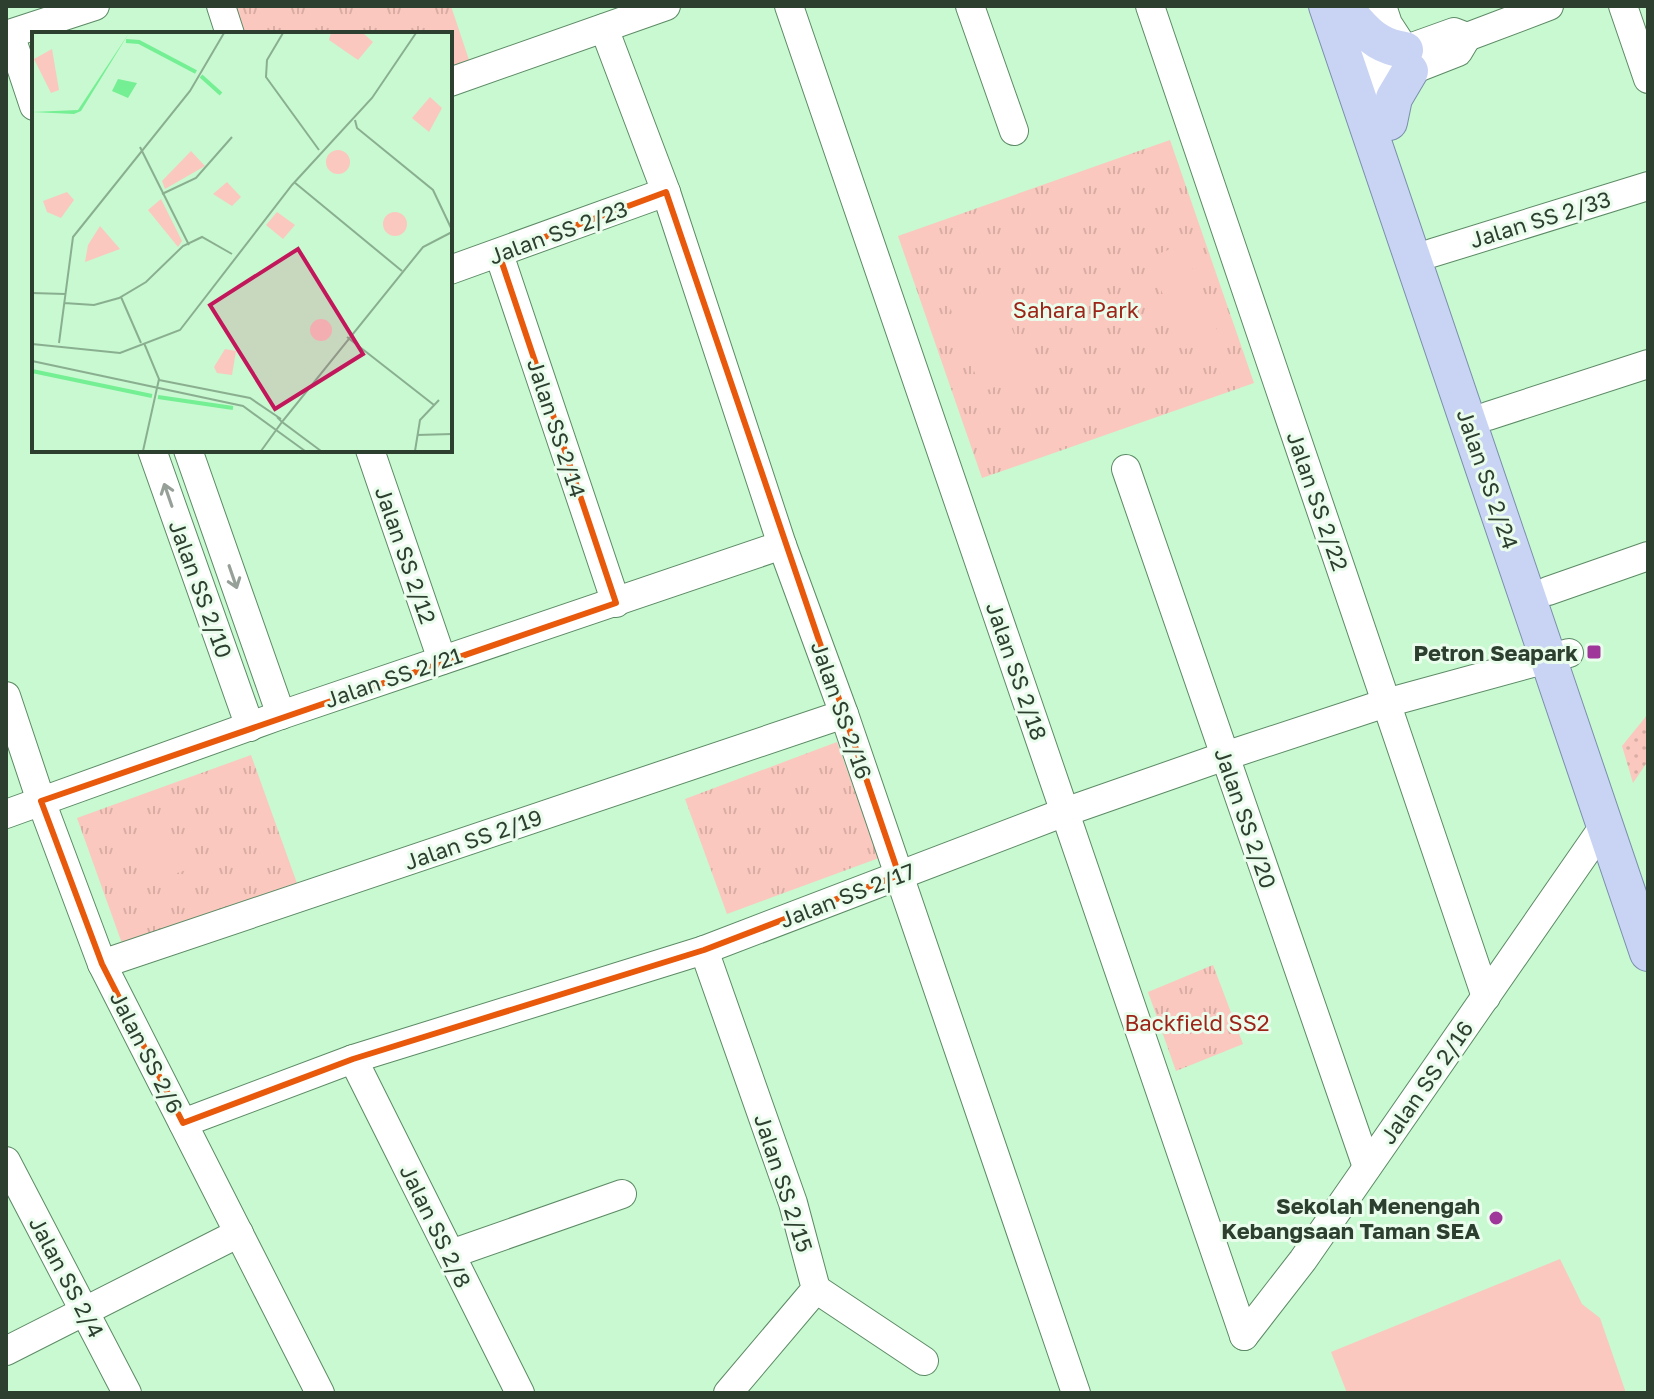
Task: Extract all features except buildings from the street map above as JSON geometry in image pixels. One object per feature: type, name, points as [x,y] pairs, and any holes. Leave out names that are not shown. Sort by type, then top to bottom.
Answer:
[{"type":"main road","points":[[1355,10],[1374,39],[1407,60],[1389,122]]},
{"type":"main road","name":"Jalan SS 2/24","points":[[1355,10],[1363,77],[1552,647],[1604,826],[1648,953]]},
{"type":"main road","name":"Jalan SS 2/24","points":[[1363,77],[1389,122],[1548,591],[1552,647],[1648,881]]},
{"type":"street","points":[[32,100],[8,34],[42,29],[95,6]]},
{"type":"street","points":[[221,6],[229,32]]},
{"type":"street","points":[[452,81],[666,6]]},
{"type":"street","name":"Jalan SS 2/18","points":[[789,6],[1244,1336]]},
{"type":"street","points":[[970,6],[1014,131]]},
{"type":"street","name":"Jalan SS 2/22","points":[[1150,6],[1486,997]]},
{"type":"street","points":[[1363,77],[1407,60],[1454,32],[1467,37],[1549,6]]},
{"type":"street","points":[[1623,6],[1648,79]]},
{"type":"street","name":"Jalan SS 2/16","points":[[604,28],[666,192],[782,545],[844,714],[1076,1393]]},
{"type":"street","name":"Jalan SS 2/33","points":[[1432,253],[1648,186]]},
{"type":"street","name":"Jalan SS 2/23","points":[[452,269],[666,192]]},
{"type":"street","name":"Jalan SS 2/14","points":[[499,254],[616,603]]},
{"type":"street","points":[[1488,416],[1648,364]]},
{"type":"street","name":"Jalan SS 2/10","points":[[153,452],[250,727]]},
{"type":"street","name":"Jalan SS 2/10","points":[[189,452],[281,715]]},
{"type":"street","name":"Jalan SS 2/12","points":[[371,452],[442,660]]},
{"type":"street","name":"Jalan SS 2/20","points":[[1126,469],[1367,1167]]},
{"type":"street","name":"Jalan SS 2/21","points":[[6,814],[281,715],[782,545]]},
{"type":"street","points":[[1548,591],[1648,556]]},
{"type":"street","name":"Jalan SS 2/17","points":[[183,1123],[353,1059],[704,950],[1065,812],[1386,703],[1511,667],[1552,647]]},
{"type":"street","name":"Jalan SS 2/6","points":[[6,696],[41,801],[102,964],[320,1393]]},
{"type":"street","name":"Jalan SS 2/19","points":[[102,964],[844,714]]},
{"type":"street","name":"Jalan SS 2/16","points":[[1244,1336],[1367,1167],[1604,826]]},
{"type":"street","name":"Jalan SS 2/15","points":[[704,950],[793,1203],[816,1289]]},
{"type":"street","name":"Jalan SS 2/8","points":[[353,1059],[520,1393]]},
{"type":"street","name":"Jalan SS 2/4","points":[[6,1161],[127,1393]]},
{"type":"street","points":[[451,1254],[622,1194]]},
{"type":"street","points":[[6,1351],[239,1233]]},
{"type":"street","points":[[728,1393],[816,1289],[924,1361]]},
{"type":"highlighted area","points":[[666,192],[899,875],[704,950],[353,1059],[183,1123],[102,964],[41,801],[616,603],[499,254]]},
{"type":"green space","points":[[233,6],[451,6],[469,60],[452,66],[452,32],[241,32]]},
{"type":"green space","name":"Sahara Park","points":[[1170,140],[1254,383],[982,478],[898,236]]},
{"type":"green space","points":[[1183,244],[1219,335],[1185,349],[1148,258]]},
{"type":"green space","points":[[997,289],[1029,374],[982,392],[950,307]]},
{"type":"green space","points":[[1648,714],[1648,761],[1633,783],[1622,746]]},
{"type":"green space","points":[[837,742],[879,858],[727,914],[685,799]]},
{"type":"green space","points":[[251,755],[298,886],[124,949],[77,818]]},
{"type":"green space","points":[[169,830],[186,870],[143,885],[129,848]]},
{"type":"green space","name":"Backfield SS2","points":[[1213,965],[1243,1044],[1176,1071],[1148,992]]},
{"type":"green space","points":[[1560,1259],[1582,1304],[1600,1318],[1626,1393],[1347,1393],[1331,1352]]},
{"type":"place","name":"Petron Seapark","points":[[1594,652]]},
{"type":"place","name":"Sekolah Menengah Kebangsaan Taman SEA","points":[[1496,1218]]}]
